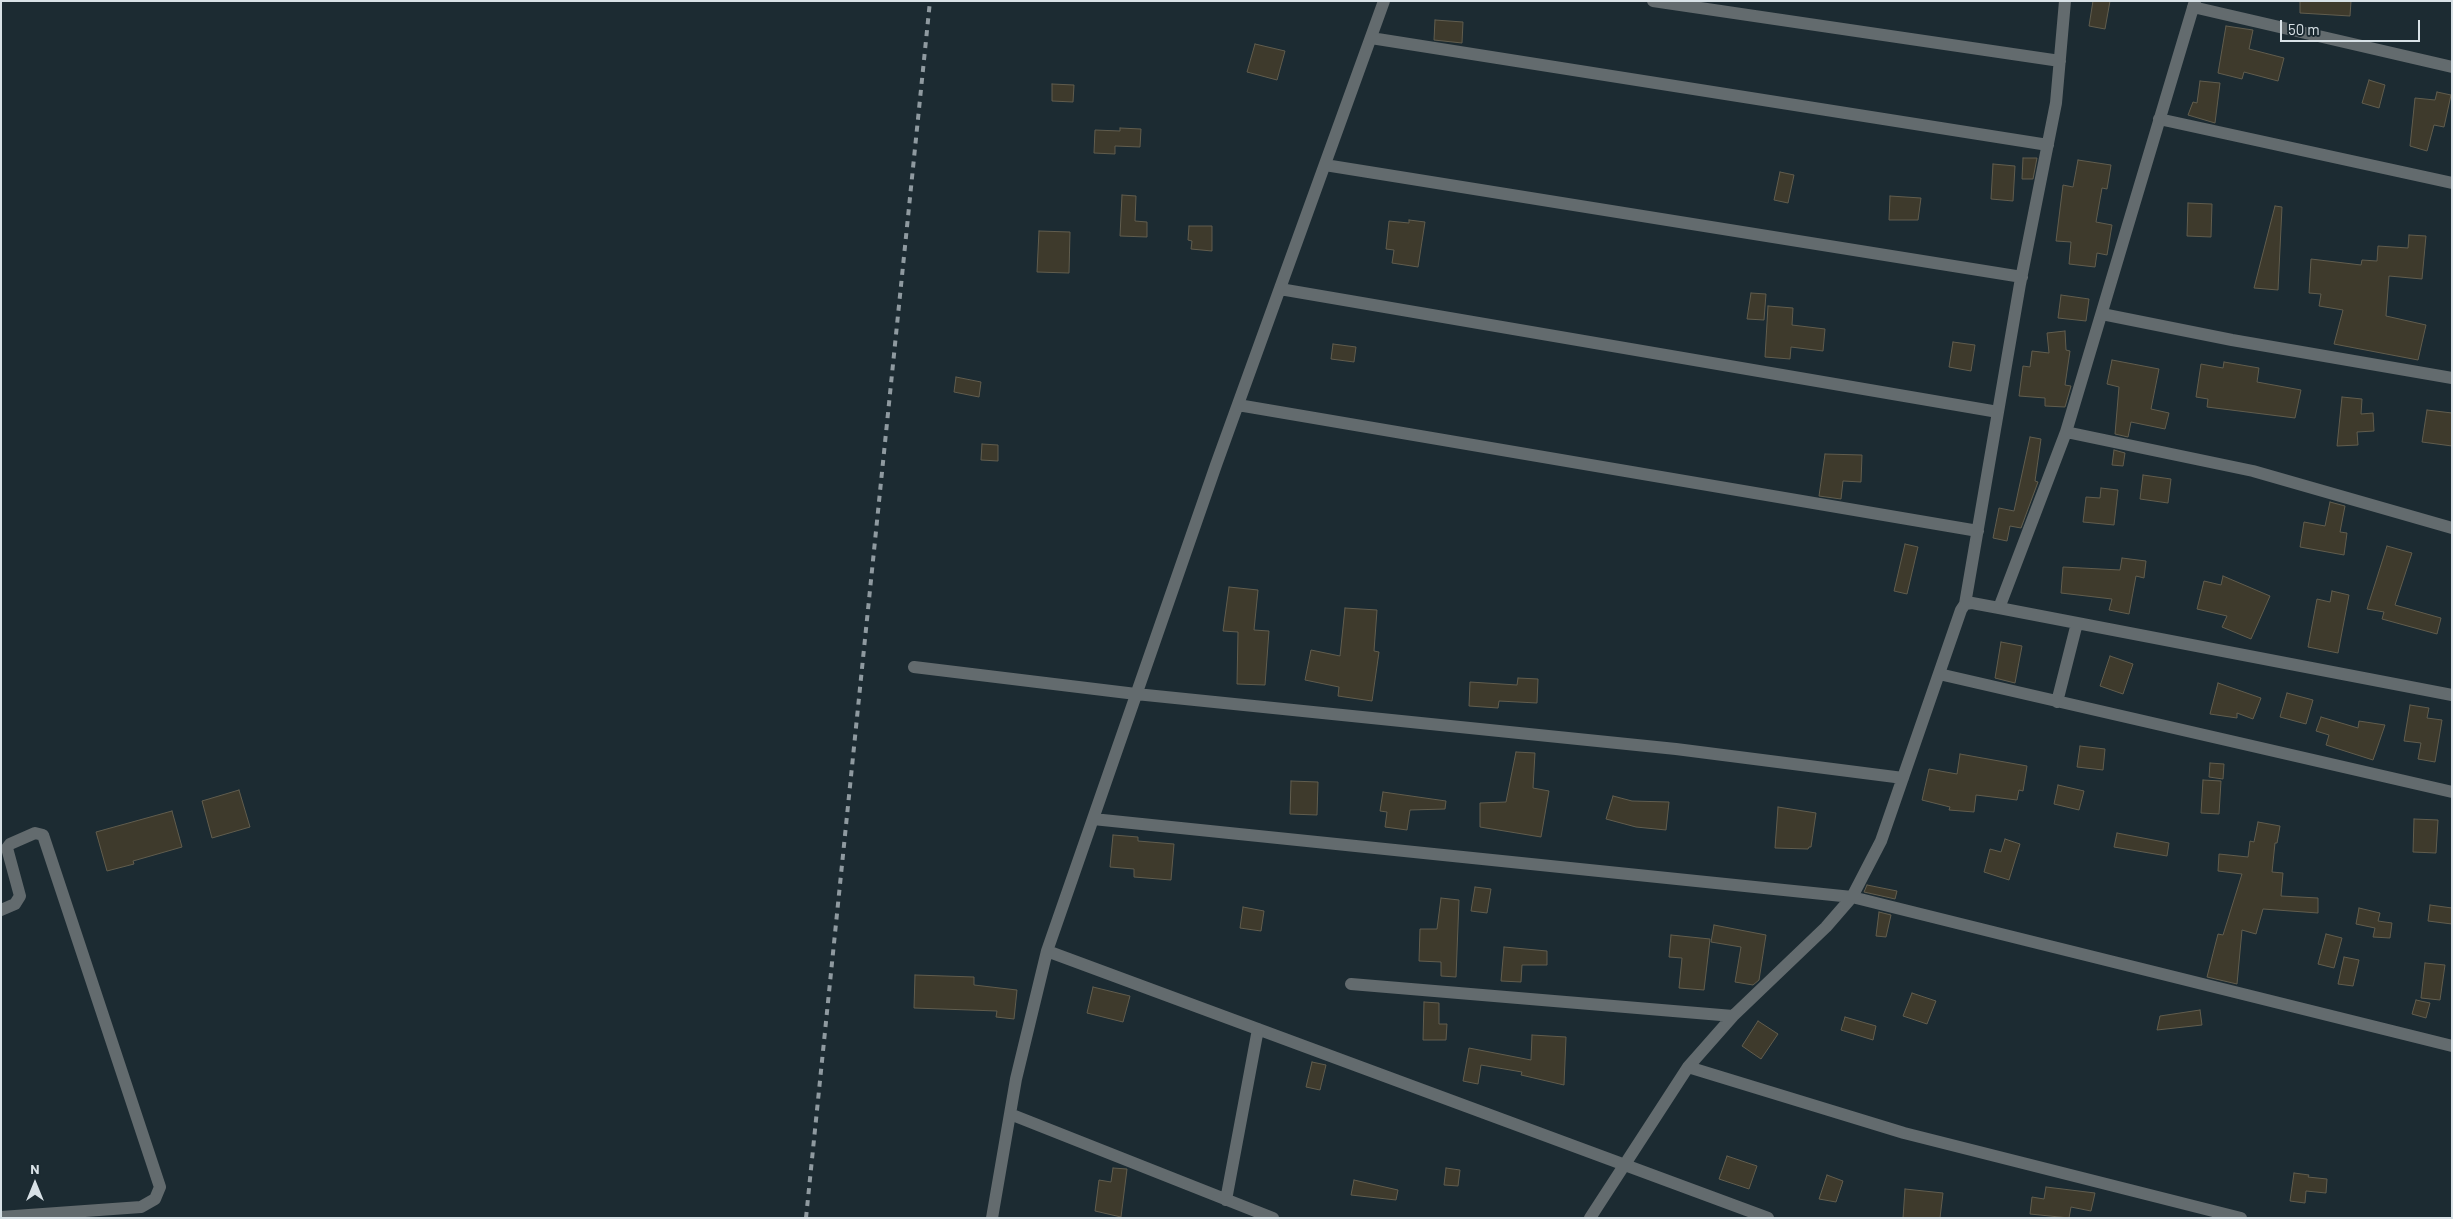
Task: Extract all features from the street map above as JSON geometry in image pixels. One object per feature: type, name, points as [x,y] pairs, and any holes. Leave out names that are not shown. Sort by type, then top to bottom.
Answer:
[{"type":"street","points":[[992,1218],[1016,1079],[1047,951],[1238,405],[1384,1]]},
{"type":"street","points":[[1653,1],[2060,61]]},
{"type":"street","points":[[1590,1218],[1688,1067],[1733,1016],[1826,927],[1852,897],[1882,841],[1960,610],[1965,604],[2022,277],[2056,103],[2065,1]]},
{"type":"street","points":[[1999,608],[2066,432],[2194,4],[2452,67]]},
{"type":"street","points":[[1371,38],[2048,145]]},
{"type":"street","points":[[2159,118],[2452,183]]},
{"type":"street","points":[[1325,165],[2022,277]]},
{"type":"street","points":[[1280,289],[1998,412]]},
{"type":"street","points":[[2102,314],[2232,340],[2452,378]]},
{"type":"street","points":[[1238,405],[1978,530]]},
{"type":"street","points":[[2066,432],[2253,471],[2452,528]]},
{"type":"street","points":[[1965,604],[1972,603],[1999,608],[2452,695]]},
{"type":"street","points":[[2057,702],[2077,623]]},
{"type":"street","points":[[914,667],[1136,694],[1676,749],[1903,778]]},
{"type":"street","points":[[1939,674],[2452,792]]},
{"type":"street","points":[[1092,819],[1852,897],[2452,1046]]},
{"type":"street","points":[[1,910],[15,904],[20,896],[7,848],[10,844],[35,833],[43,835],[160,1186],[155,1199],[141,1207],[1,1217]]},
{"type":"street","points":[[1047,951],[1768,1218]]},
{"type":"street","points":[[1351,984],[1733,1016]]},
{"type":"street","points":[[1226,1200],[1258,1029]]},
{"type":"street","points":[[1688,1067],[1904,1133],[2241,1218]]},
{"type":"street","points":[[1010,1114],[1273,1218]]},
{"type":"building","points":[[2093,1],[2110,1],[2105,29],[2089,26]]},
{"type":"building","points":[[2300,1],[2351,1],[2350,16],[2300,13]]},
{"type":"building","points":[[1435,20],[1463,22],[1462,43],[1434,40]]},
{"type":"building","points":[[2226,26],[2253,30],[2249,49],[2284,58],[2278,81],[2244,72],[2242,79],[2218,73]]},
{"type":"building","points":[[1255,44],[1285,51],[1277,80],[1247,72]]},
{"type":"building","points":[[2369,80],[2385,85],[2379,108],[2362,103]]},
{"type":"building","points":[[2200,81],[2220,83],[2215,123],[2188,115],[2193,102],[2197,103]]},
{"type":"building","points":[[1052,84],[1074,85],[1073,102],[1052,101]]},
{"type":"building","points":[[2437,92],[2451,95],[2444,127],[2434,125],[2427,151],[2410,146],[2415,98],[2435,100]]},
{"type":"building","points":[[1120,128],[1141,129],[1140,147],[1115,146],[1115,154],[1094,153],[1095,130],[1120,131]]},
{"type":"building","points":[[2023,158],[2037,158],[2033,179],[2022,179]]},
{"type":"building","points":[[2078,160],[2111,165],[2107,189],[2102,188],[2096,222],[2112,225],[2107,255],[2097,253],[2095,267],[2069,264],[2071,242],[2056,241],[2063,185],[2073,187]]},
{"type":"building","points":[[1993,164],[2015,166],[2013,201],[1991,199]]},
{"type":"building","points":[[1780,172],[1794,175],[1788,203],[1774,200]]},
{"type":"building","points":[[1122,195],[1136,196],[1135,221],[1147,222],[1147,237],[1120,236]]},
{"type":"building","points":[[1890,196],[1921,198],[1918,220],[1889,220]]},
{"type":"building","points":[[2188,203],[2212,204],[2211,237],[2187,236]]},
{"type":"building","points":[[2275,206],[2282,207],[2278,290],[2254,288]]},
{"type":"building","points":[[1409,220],[1425,222],[1418,267],[1392,263],[1394,250],[1386,249],[1389,221],[1409,223]]},
{"type":"building","points":[[1189,226],[1212,226],[1212,251],[1191,249],[1192,241],[1188,240]]},
{"type":"building","points":[[1039,231],[1070,232],[1069,273],[1037,272]]},
{"type":"building","points":[[2409,235],[2426,236],[2422,279],[2389,276],[2386,316],[2426,325],[2418,360],[2334,344],[2343,310],[2319,306],[2321,294],[2309,293],[2311,259],[2361,265],[2362,260],[2377,261],[2378,246],[2408,248]]},
{"type":"building","points":[[1751,293],[1766,294],[1764,320],[1747,319]]},
{"type":"building","points":[[2061,295],[2089,299],[2086,321],[2058,318]]},
{"type":"building","points":[[1768,306],[1793,308],[1792,325],[1825,329],[1823,351],[1791,347],[1790,359],[1765,357]]},
{"type":"building","points":[[2065,331],[2066,350],[2070,351],[2065,385],[2071,386],[2065,407],[2045,406],[2045,398],[2019,396],[2023,366],[2030,367],[2032,351],[2049,353],[2047,333]]},
{"type":"building","points":[[1953,342],[1975,345],[1971,371],[1949,367]]},
{"type":"building","points":[[1333,344],[1356,347],[1354,362],[1331,359]]},
{"type":"building","points":[[2112,360],[2159,369],[2151,409],[2169,413],[2165,429],[2131,422],[2128,437],[2115,434],[2119,387],[2107,384]]},
{"type":"building","points":[[2224,362],[2259,368],[2257,382],[2301,390],[2295,418],[2207,407],[2208,399],[2196,397],[2201,364],[2223,368]]},
{"type":"building","points":[[956,377],[981,382],[979,397],[954,392]]},
{"type":"building","points":[[2342,397],[2362,399],[2361,414],[2373,413],[2374,431],[2357,432],[2358,445],[2337,446]]},
{"type":"building","points":[[2427,410],[2452,413],[2452,446],[2422,442]]},
{"type":"building","points":[[2030,437],[2041,439],[2035,481],[2038,482],[2021,528],[2010,526],[2007,541],[1993,538],[1999,508],[2014,511]]},
{"type":"building","points":[[982,444],[998,445],[998,461],[981,460]]},
{"type":"building","points":[[2114,450],[2125,453],[2123,466],[2112,465]]},
{"type":"building","points":[[1825,454],[1862,455],[1861,482],[1843,481],[1841,499],[1819,496]]},
{"type":"building","points":[[2143,475],[2171,479],[2168,503],[2140,499]]},
{"type":"building","points":[[2101,488],[2118,490],[2114,525],[2083,522],[2086,497],[2100,498]]},
{"type":"building","points":[[2330,502],[2345,506],[2340,532],[2347,533],[2344,555],[2300,547],[2304,522],[2325,526]]},
{"type":"building","points":[[1905,544],[1918,547],[1907,594],[1894,591]]},
{"type":"building","points":[[2387,546],[2412,553],[2395,605],[2441,618],[2437,634],[2382,619],[2384,612],[2367,609]]},
{"type":"building","points":[[2122,558],[2146,561],[2144,578],[2136,576],[2129,614],[2109,610],[2112,599],[2061,593],[2063,567],[2120,570]]},
{"type":"building","points":[[2223,576],[2270,596],[2251,639],[2222,627],[2227,616],[2197,609],[2204,581],[2221,585]]},
{"type":"building","points":[[1229,587],[1258,590],[1254,630],[1269,631],[1265,685],[1237,684],[1238,632],[1223,631]]},
{"type":"building","points":[[2332,591],[2349,595],[2338,653],[2308,647],[2317,599],[2330,602]]},
{"type":"building","points":[[1345,608],[1377,610],[1374,651],[1379,652],[1372,701],[1338,696],[1339,687],[1305,680],[1311,650],[1340,656]]},
{"type":"building","points":[[2001,642],[2022,646],[2015,683],[1995,678]]},
{"type":"building","points":[[2110,656],[2133,664],[2123,694],[2100,686]]},
{"type":"building","points":[[1518,678],[1538,679],[1537,703],[1499,701],[1498,708],[1469,706],[1470,682],[1517,685]]},
{"type":"building","points":[[2218,683],[2261,698],[2253,719],[2237,713],[2237,718],[2210,714]]},
{"type":"building","points":[[2287,693],[2313,700],[2306,724],[2280,717]]},
{"type":"building","points":[[2410,705],[2429,708],[2427,718],[2442,720],[2435,762],[2418,759],[2421,743],[2404,741]]},
{"type":"building","points":[[2321,717],[2358,728],[2359,721],[2385,725],[2373,760],[2326,745],[2329,735],[2316,731]]},
{"type":"building","points":[[2080,746],[2105,749],[2103,770],[2077,767]]},
{"type":"building","points":[[1516,752],[1535,753],[1533,788],[1549,791],[1541,837],[1480,827],[1480,803],[1506,802]]},
{"type":"building","points":[[1960,754],[2027,766],[2023,791],[2019,790],[2017,800],[1976,795],[1974,812],[1949,810],[1950,807],[1922,800],[1929,769],[1957,774]]},
{"type":"building","points":[[2210,763],[2224,764],[2223,779],[2209,777]]},
{"type":"building","points":[[2203,780],[2221,781],[2219,814],[2201,813]]},
{"type":"building","points":[[1291,781],[1318,782],[1317,815],[1290,814]]},
{"type":"building","points":[[2058,785],[2084,791],[2079,810],[2054,804]]},
{"type":"building","points":[[239,790],[250,827],[212,838],[202,801]]},
{"type":"building","points":[[1383,792],[1446,801],[1445,809],[1410,810],[1407,830],[1385,827],[1387,812],[1380,811]]},
{"type":"building","points":[[1613,796],[1632,801],[1669,802],[1666,830],[1636,827],[1606,819]]},
{"type":"building","points":[[1778,807],[1816,813],[1811,847],[1808,849],[1775,848]]},
{"type":"building","points":[[172,811],[182,847],[133,861],[134,864],[107,871],[96,832]]},
{"type":"building","points":[[2414,819],[2438,820],[2436,853],[2413,852]]},
{"type":"building","points":[[2258,822],[2280,826],[2277,843],[2275,843],[2272,872],[2283,873],[2281,896],[2318,898],[2318,913],[2263,909],[2256,934],[2242,930],[2237,984],[2207,977],[2218,934],[2223,935],[2242,874],[2218,871],[2219,854],[2248,857],[2250,841],[2254,842]]},
{"type":"building","points":[[2117,833],[2169,843],[2167,856],[2114,847]]},
{"type":"building","points":[[1113,835],[1138,837],[1138,841],[1174,844],[1171,880],[1134,877],[1134,869],[1110,867]]},
{"type":"building","points":[[2005,839],[2020,844],[2009,880],[1984,872],[1990,849],[2001,852]]},
{"type":"building","points":[[1867,885],[1897,891],[1895,899],[1864,892]]},
{"type":"building","points":[[1475,887],[1491,889],[1487,913],[1471,911]]},
{"type":"building","points":[[1441,898],[1459,900],[1456,977],[1441,976],[1441,962],[1419,961],[1420,929],[1437,929]]},
{"type":"building","points":[[2430,905],[2452,908],[2452,924],[2428,921]]},
{"type":"building","points":[[1243,907],[1264,911],[1261,931],[1240,928]]},
{"type":"building","points":[[2359,908],[2380,913],[2378,921],[2392,923],[2390,938],[2373,937],[2375,928],[2356,924]]},
{"type":"building","points":[[1879,912],[1891,915],[1886,937],[1876,936]]},
{"type":"building","points":[[1714,925],[1766,935],[1759,980],[1753,985],[1735,982],[1741,947],[1711,942]]},
{"type":"building","points":[[2326,934],[2342,938],[2334,968],[2318,964]]},
{"type":"building","points":[[1671,935],[1710,939],[1704,990],[1679,988],[1682,958],[1669,957]]},
{"type":"building","points":[[1504,947],[1547,951],[1547,965],[1522,965],[1521,982],[1501,981]]},
{"type":"building","points":[[2344,957],[2359,960],[2353,986],[2338,984]]},
{"type":"building","points":[[2425,963],[2445,965],[2440,1000],[2421,998]]},
{"type":"building","points":[[915,975],[974,977],[974,985],[1017,990],[1014,1019],[996,1017],[997,1011],[914,1008]]},
{"type":"building","points":[[1093,987],[1130,996],[1123,1022],[1087,1013]]},
{"type":"building","points":[[1912,993],[1936,1001],[1927,1024],[1903,1016]]},
{"type":"building","points":[[2416,1000],[2430,1003],[2426,1018],[2412,1014]]},
{"type":"building","points":[[1424,1002],[1439,1003],[1439,1024],[1447,1024],[1446,1040],[1423,1040]]},
{"type":"building","points":[[2200,1010],[2202,1025],[2157,1030],[2160,1016]]},
{"type":"building","points":[[1845,1017],[1876,1026],[1873,1040],[1841,1030]]},
{"type":"building","points":[[1758,1021],[1778,1034],[1761,1059],[1742,1046]]},
{"type":"building","points":[[1532,1035],[1566,1037],[1564,1085],[1521,1075],[1522,1072],[1481,1065],[1478,1084],[1463,1081],[1469,1048],[1531,1060]]},
{"type":"building","points":[[1312,1062],[1326,1065],[1320,1090],[1306,1087]]},
{"type":"building","points":[[1727,1156],[1757,1166],[1749,1189],[1719,1179]]},
{"type":"building","points":[[1113,1168],[1127,1169],[1121,1217],[1095,1211],[1099,1180],[1111,1182]]},
{"type":"building","points":[[1446,1168],[1460,1170],[1458,1186],[1444,1185]]},
{"type":"building","points":[[2294,1173],[2327,1179],[2326,1193],[2306,1191],[2305,1203],[2290,1201]]},
{"type":"building","points":[[1827,1175],[1843,1181],[1836,1202],[1819,1199]]},
{"type":"building","points":[[1354,1180],[1398,1190],[1396,1200],[1351,1195]]},
{"type":"building","points":[[2046,1187],[2095,1193],[2091,1211],[2071,1207],[2069,1218],[2030,1214],[2032,1197],[2044,1199]]},
{"type":"building","points":[[1905,1189],[1943,1193],[1940,1218],[1903,1218]]},
{"type":"railway","points":[[806,1218],[930,1]]}]
